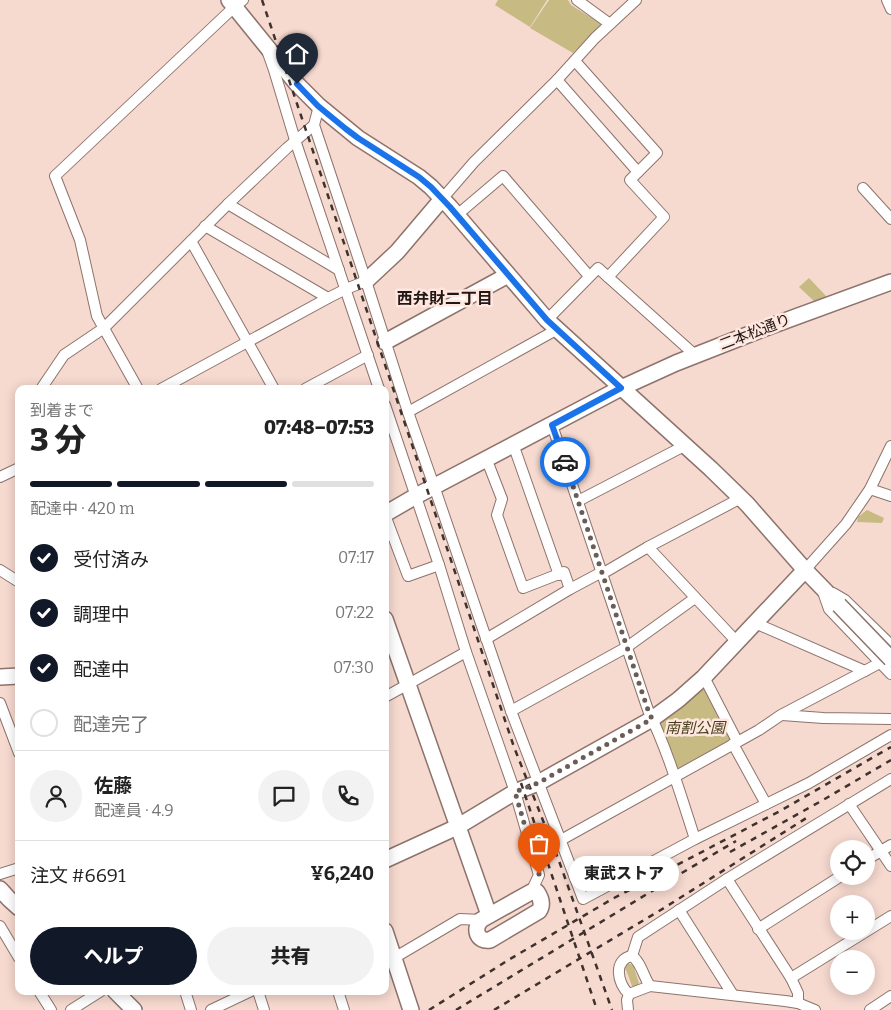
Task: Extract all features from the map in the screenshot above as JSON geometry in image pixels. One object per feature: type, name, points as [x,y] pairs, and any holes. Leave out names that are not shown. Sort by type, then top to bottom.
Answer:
[{"type":"street","points":[[577,0],[610,24]]},
{"type":"street","points":[[168,385],[328,298],[366,280],[397,252],[481,156],[610,24],[636,0]]},
{"type":"street","points":[[887,0],[891,9]]},
{"type":"street","points":[[136,385],[97,316],[80,240],[55,176],[236,2],[265,46],[318,106],[358,138],[419,177],[457,215],[552,325],[686,445],[741,498],[839,605],[885,661],[891,674]]},
{"type":"street","points":[[265,46],[379,385]]},
{"type":"street","points":[[575,60],[658,153],[630,180],[664,217],[608,277]]},
{"type":"street","points":[[557,80],[638,172]]},
{"type":"street","points":[[318,106],[314,125],[408,412],[510,712],[583,898],[695,839],[809,783],[891,735]]},
{"type":"street","points":[[43,385],[64,354],[104,328],[228,204],[295,140],[314,125]]},
{"type":"street","points":[[457,215],[503,176],[589,276]]},
{"type":"street","points":[[864,188],[891,219]]},
{"type":"street","points":[[228,204],[339,270]]},
{"type":"street","points":[[206,226],[328,298]]},
{"type":"street","points":[[191,241],[272,385]]},
{"type":"street","points":[[408,412],[552,325],[589,276],[598,268],[695,355]]},
{"type":"street","points":[[385,342],[508,275]]},
{"type":"street","name":"二本松通り","points":[[389,512],[512,444],[621,388],[695,355],[891,282]]},
{"type":"street","points":[[312,385],[368,355]]},
{"type":"street","points":[[552,425],[648,710],[695,839]]},
{"type":"street","points":[[389,428],[416,496],[466,652],[515,792],[539,874],[531,892],[485,917],[476,927],[476,931],[481,939],[483,941],[490,940],[539,911],[542,905],[541,901],[536,892],[531,892]]},
{"type":"street","points":[[512,444],[559,575]]},
{"type":"street","points":[[578,501],[686,445]]},
{"type":"street","points":[[389,858],[457,826],[515,792],[538,783],[652,719],[678,700],[704,677],[846,524],[870,489],[891,447]]},
{"type":"street","points":[[486,458],[502,498],[497,515],[523,588],[564,572],[570,589]]},
{"type":"street","points":[[0,477],[15,470]]},
{"type":"street","points":[[870,489],[891,496]]},
{"type":"street","points":[[486,639],[570,589],[741,498]]},
{"type":"street","points":[[389,525],[408,576],[439,565]]},
{"type":"street","points":[[648,547],[737,642]]},
{"type":"street","points":[[0,570],[15,579]]},
{"type":"street","points":[[561,840],[759,730],[782,715],[885,661],[891,645],[845,600],[821,586]]},
{"type":"street","points":[[821,586],[829,609],[885,661]]},
{"type":"street","points":[[510,712],[627,647],[695,598]]},
{"type":"street","points":[[755,623],[864,671]]},
{"type":"street","points":[[389,630],[457,826],[485,917]]},
{"type":"street","points":[[389,695],[466,652]]},
{"type":"street","points":[[0,677],[15,676]]},
{"type":"street","points":[[704,677],[766,804]]},
{"type":"street","points":[[0,703],[15,737]]},
{"type":"street","points":[[782,715],[891,720]]},
{"type":"street","points":[[630,994],[623,986],[618,971],[623,960],[632,956],[638,937],[727,879],[891,779]]},
{"type":"street","points":[[849,804],[891,866]]},
{"type":"street","points":[[875,855],[891,845]]},
{"type":"street","points":[[0,874],[15,869]]},
{"type":"street","points":[[727,879],[791,978],[798,993],[798,1003]]},
{"type":"street","points":[[758,929],[830,883]]},
{"type":"street","points":[[0,889],[15,904]]},
{"type":"street","points":[[679,910],[733,995]]},
{"type":"street","points":[[791,978],[891,916]]},
{"type":"street","points":[[394,958],[460,919],[485,917]]},
{"type":"street","points":[[0,926],[15,951]]},
{"type":"street","points":[[389,943],[411,1010]]},
{"type":"street","points":[[632,956],[636,958],[650,986]]},
{"type":"street","points":[[628,1010],[627,1000],[630,994],[650,986],[785,1001],[798,1003],[815,1010]]},
{"type":"street","points":[[42,995],[51,1010]]},
{"type":"street","points":[[71,1010],[95,995]]},
{"type":"street","points":[[119,995],[134,1010]]},
{"type":"street","points":[[186,995],[191,1010]]},
{"type":"street","points":[[211,1010],[243,995]]},
{"type":"street","points":[[259,995],[264,1010]]},
{"type":"street","points":[[339,995],[344,1010]]},
{"type":"street","points":[[870,1010],[891,996]]},
{"type":"green space","points":[[498,0],[547,0],[530,27],[495,5]]},
{"type":"green space","points":[[549,0],[568,0],[571,5],[601,24],[573,53],[530,28]]},
{"type":"green space","points":[[809,278],[826,296],[825,300],[816,303],[799,287]]},
{"type":"green space","points":[[867,510],[884,518],[882,523],[857,522],[858,517]]},
{"type":"green space","name":"南割公園","points":[[702,687],[706,688],[730,735],[729,740],[679,768],[674,767],[659,724],[660,720]]},
{"type":"green space","points":[[627,963],[633,965],[639,983],[638,986],[632,986],[625,967]]},
{"type":"railway","points":[[262,0],[514,747],[559,861],[612,1010]]},
{"type":"railway","points":[[429,1010],[510,959],[614,898],[780,811],[891,747]]},
{"type":"railway","points":[[730,852],[891,760]]},
{"type":"railway","points":[[521,783],[597,1010]]},
{"type":"railway","points":[[494,1010],[664,908],[808,817]]},
{"type":"railway","points":[[456,1010],[736,841]]},
{"type":"way so far","points":[[539,874],[515,792],[538,783],[652,719],[565,462]]},
{"type":"place","name":"東武ストア","points":[[539,874]]},
{"type":"district","name":"西弁財二丁目","points":[[445,298]]},
{"type":"route","points":[[297,84],[318,106],[346,129],[402,165],[431,187],[556,330],[621,388],[552,425],[565,462]]}]
